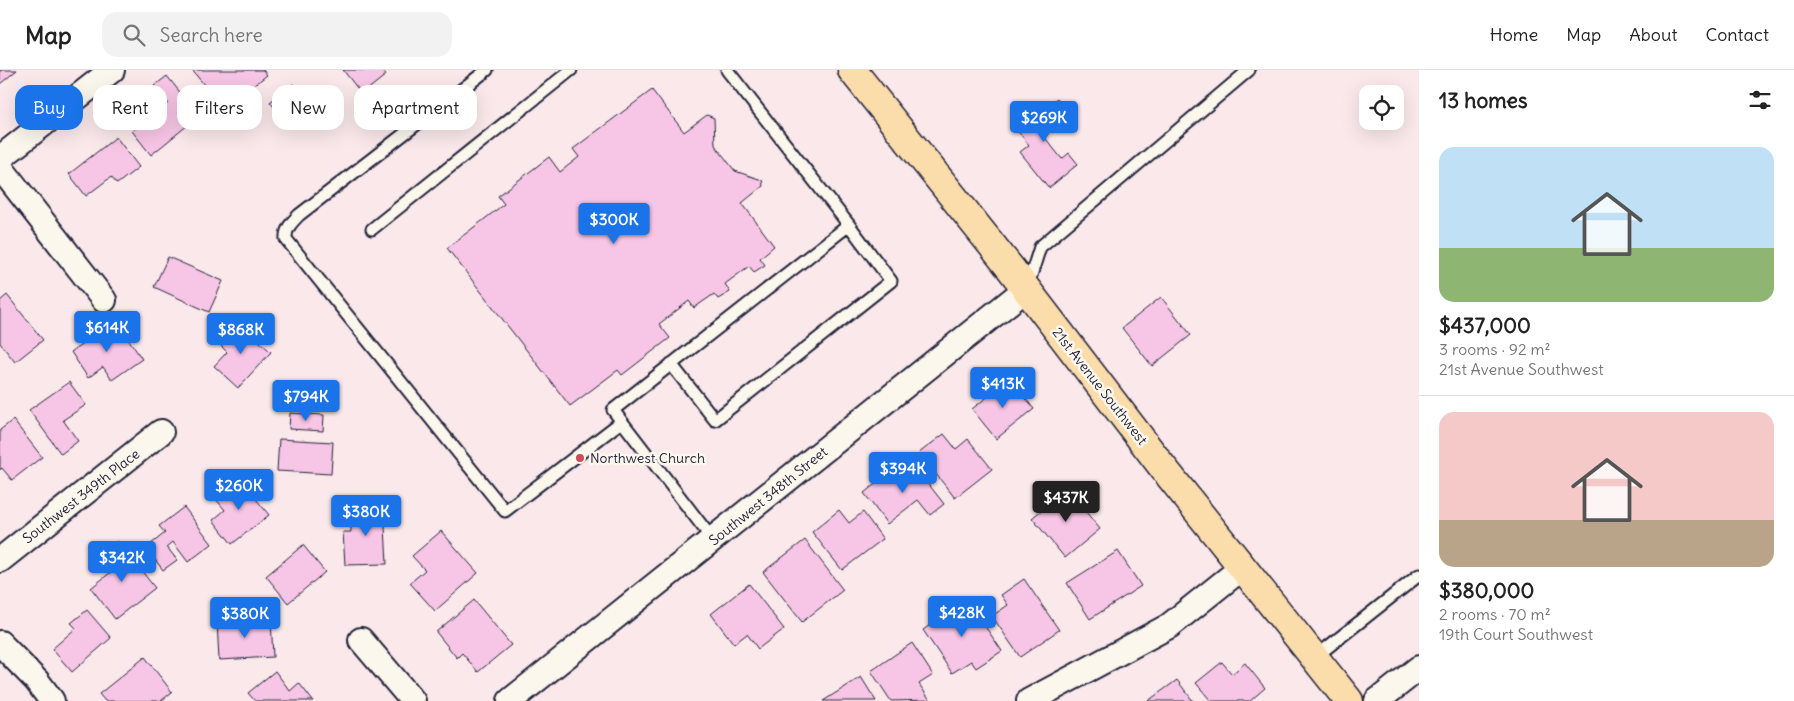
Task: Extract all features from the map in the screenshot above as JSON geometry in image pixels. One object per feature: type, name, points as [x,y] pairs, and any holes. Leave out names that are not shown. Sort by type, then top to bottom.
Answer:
[{"type":"main road","name":"21st Avenue Southwest","points":[[852,70],[1026,289],[1161,465],[1349,701]]},
{"type":"street","points":[[0,158],[112,70]]},
{"type":"street","points":[[0,167],[104,300]]},
{"type":"street","name":"Southwest 348th Street","points":[[510,701],[1026,289]]},
{"type":"street","name":"Southwest 349th Place","points":[[0,560],[161,432]]},
{"type":"street","points":[[1029,701],[1169,626],[1243,567]]},
{"type":"street","points":[[361,640],[413,701]]},
{"type":"street","points":[[0,643],[37,681],[52,701]]},
{"type":"street","points":[[1377,701],[1419,668]]},
{"type":"lane","points":[[487,70],[299,215],[289,226],[286,239],[505,511],[621,422]]},
{"type":"lane","points":[[372,229],[571,70]]},
{"type":"lane","points":[[671,364],[714,420],[891,281],[727,70]]},
{"type":"lane","points":[[1026,289],[1040,247],[1249,70]]},
{"type":"lane","points":[[713,540],[612,410],[849,225]]},
{"type":"lane","points":[[1314,658],[1419,575]]},
{"type":"building","points":[[0,70],[17,70],[0,84]]},
{"type":"building","points":[[192,70],[263,70],[267,75],[254,85],[204,85]]},
{"type":"building","points":[[343,70],[382,70],[386,75],[373,85],[355,85]]},
{"type":"building","points":[[167,76],[177,88],[177,130],[182,130],[151,155],[132,131],[167,130],[167,85],[155,85]]},
{"type":"building","points":[[652,90],[684,132],[707,115],[714,118],[715,145],[735,171],[762,180],[763,186],[742,203],[774,246],[760,258],[765,265],[754,272],[749,266],[725,284],[730,292],[718,299],[714,294],[694,308],[689,301],[659,324],[670,338],[622,375],[618,370],[570,406],[447,248],[504,204],[498,196],[549,157],[560,172],[579,157],[573,149]]},
{"type":"building","points":[[1057,98],[1068,113],[1042,134],[1062,159],[1069,153],[1078,164],[1049,188],[1020,152],[1029,145],[1011,123],[1031,106],[1037,114]]},
{"type":"building","points":[[116,137],[139,167],[117,184],[111,177],[86,196],[69,174]]},
{"type":"building","points":[[168,257],[223,281],[209,312],[154,287]]},
{"type":"building","points":[[7,295],[43,340],[15,362],[0,343],[0,301]]},
{"type":"building","points":[[1161,297],[1191,335],[1152,366],[1122,328]]},
{"type":"building","points":[[116,321],[142,359],[112,380],[103,367],[88,378],[71,352]]},
{"type":"building","points":[[239,323],[271,352],[238,388],[214,366],[227,352],[219,344]]},
{"type":"building","points":[[1010,379],[1034,409],[996,439],[972,409]]},
{"type":"building","points":[[69,382],[86,405],[63,420],[78,441],[61,454],[29,410]]},
{"type":"building","points":[[290,413],[324,415],[323,431],[289,429]]},
{"type":"building","points":[[13,420],[42,457],[12,480],[2,468],[0,470],[0,430]]},
{"type":"building","points":[[944,434],[956,449],[968,439],[992,469],[955,498],[919,453]]},
{"type":"building","points":[[279,439],[333,442],[331,474],[277,471]]},
{"type":"building","points":[[913,464],[944,504],[930,515],[918,500],[887,524],[864,493],[888,474],[893,480]]},
{"type":"building","points":[[239,478],[269,515],[232,544],[213,520],[225,510],[215,498]]},
{"type":"building","points":[[1067,489],[1100,529],[1065,558],[1032,518]]},
{"type":"building","points":[[184,507],[212,544],[188,562],[173,542],[167,547],[177,560],[163,570],[146,548],[165,533],[159,526]]},
{"type":"building","points":[[384,507],[387,564],[345,565],[343,532],[351,532],[350,508]]},
{"type":"building","points":[[839,510],[849,523],[863,512],[883,539],[842,570],[812,532]]},
{"type":"building","points":[[441,531],[478,573],[435,611],[410,583],[425,570],[412,556]]},
{"type":"building","points":[[805,540],[843,590],[802,622],[763,572]]},
{"type":"building","points":[[118,541],[155,588],[115,619],[91,588],[116,568],[103,552]]},
{"type":"building","points":[[303,545],[325,572],[288,603],[266,576]]},
{"type":"building","points":[[1118,551],[1141,586],[1090,619],[1067,583]]},
{"type":"building","points":[[1024,579],[1059,630],[1020,657],[992,616],[1008,605],[1001,595]]},
{"type":"building","points":[[749,584],[784,629],[758,649],[747,634],[734,644],[711,614]]},
{"type":"building","points":[[474,600],[511,645],[478,672],[462,653],[457,658],[436,632]]},
{"type":"building","points":[[967,600],[1002,651],[976,668],[971,661],[952,673],[923,630]]},
{"type":"building","points":[[87,610],[111,638],[72,672],[52,649],[76,628],[71,623]]},
{"type":"building","points":[[271,618],[273,657],[219,660],[217,621]]},
{"type":"building","points":[[912,643],[933,675],[919,684],[930,700],[891,701],[871,671]]},
{"type":"building","points":[[145,657],[172,692],[161,701],[105,701],[99,694]]},
{"type":"building","points":[[1222,662],[1232,674],[1245,663],[1265,688],[1250,701],[1211,701],[1196,683]]},
{"type":"building","points":[[275,671],[290,691],[299,683],[313,701],[255,701],[248,693]]},
{"type":"building","points":[[861,677],[876,701],[823,701]]},
{"type":"building","points":[[1177,680],[1193,701],[1148,701]]},
{"type":"place","name":"Northwest Church","points":[[580,458]]}]
